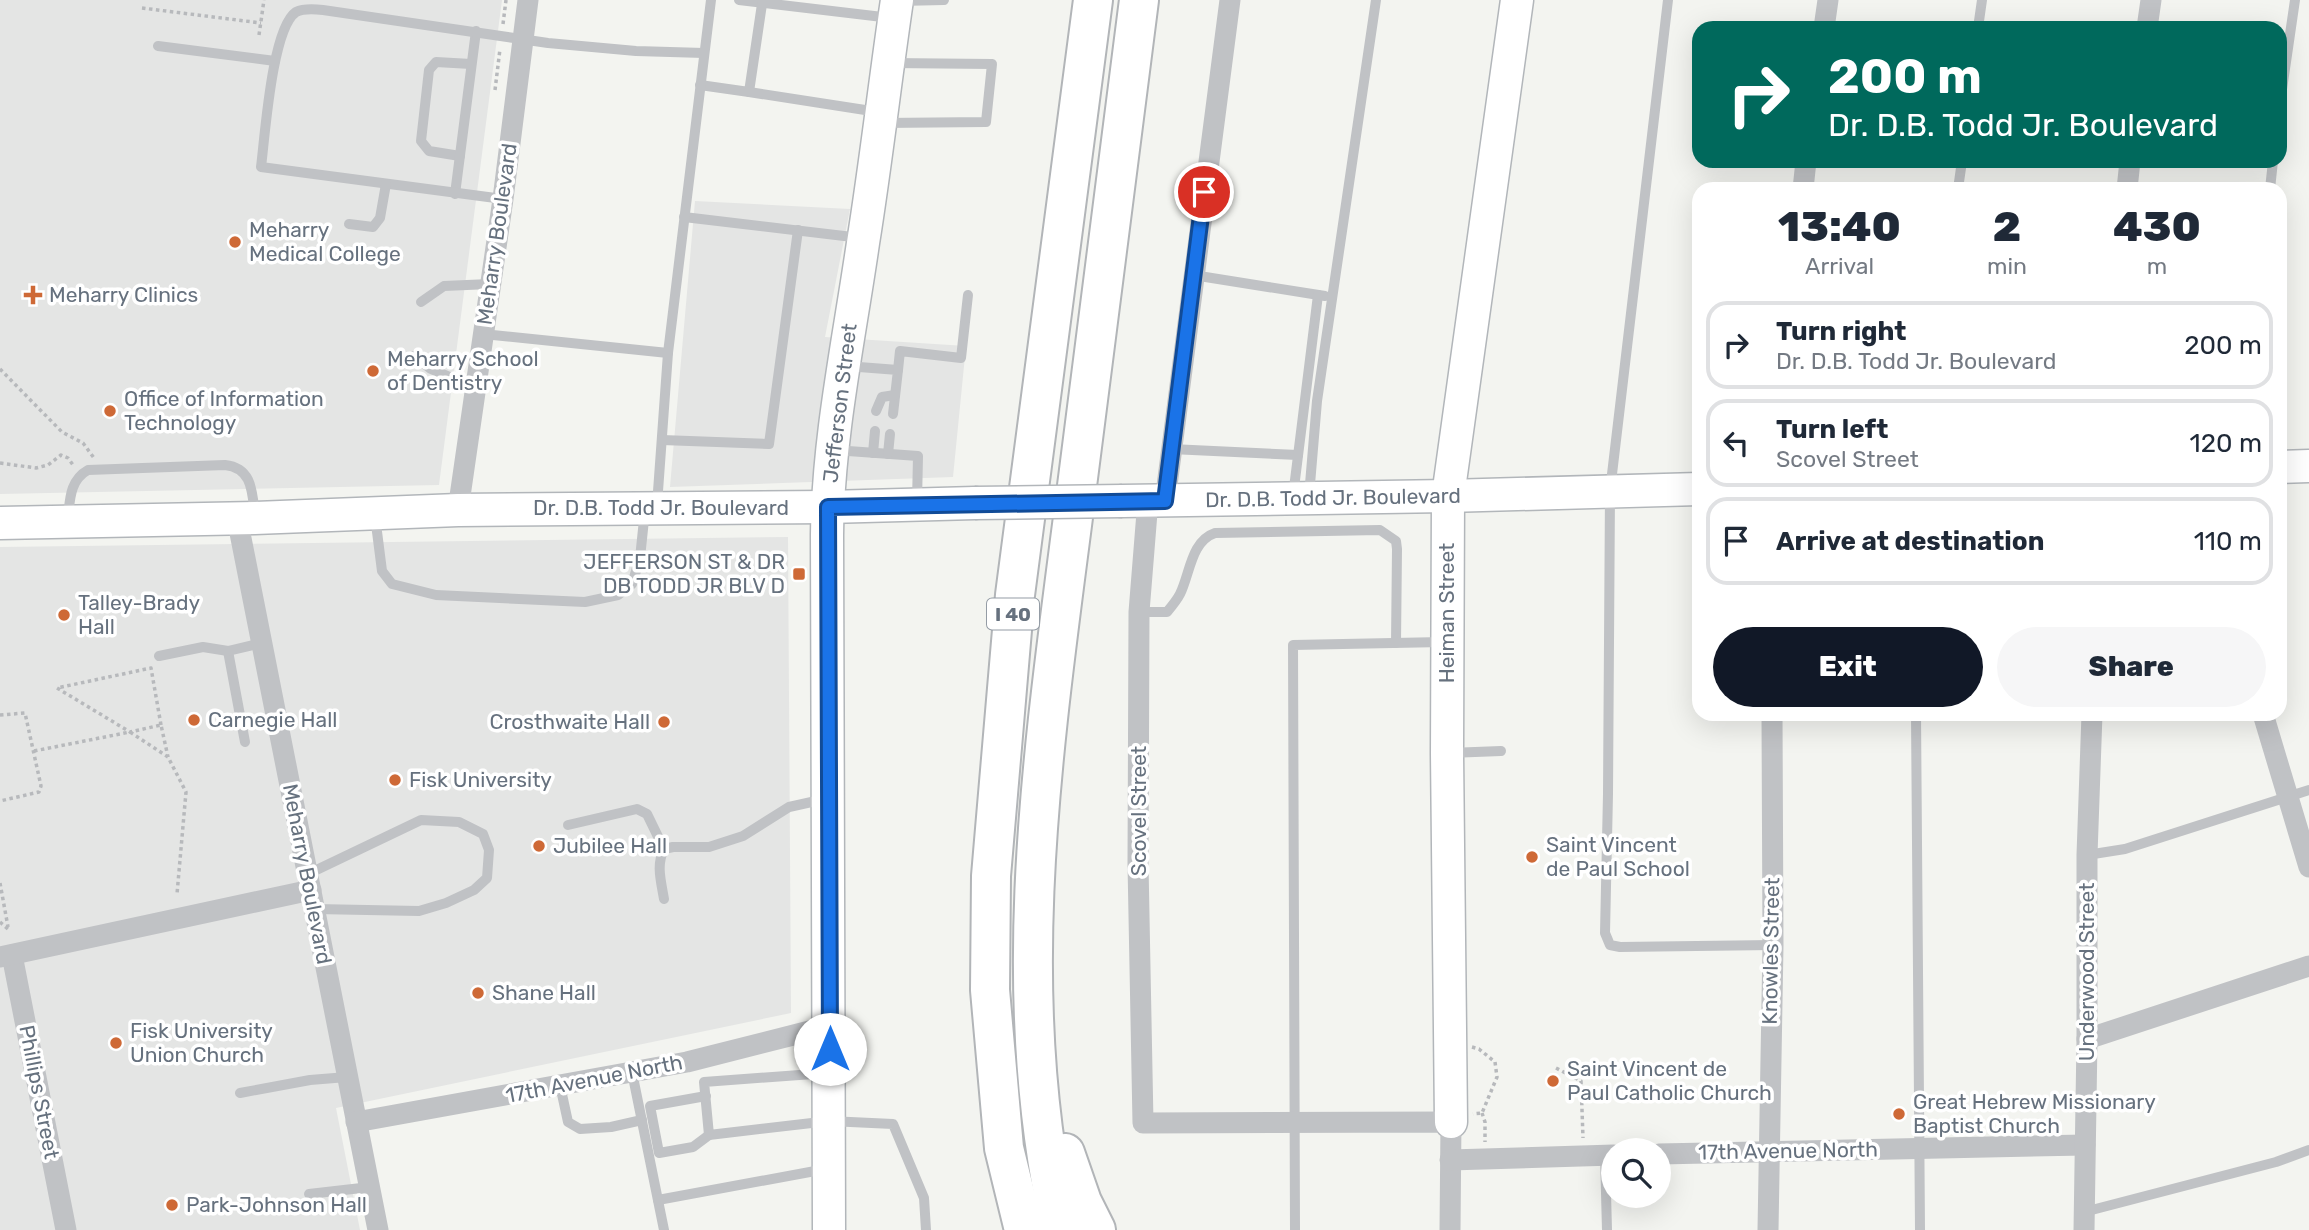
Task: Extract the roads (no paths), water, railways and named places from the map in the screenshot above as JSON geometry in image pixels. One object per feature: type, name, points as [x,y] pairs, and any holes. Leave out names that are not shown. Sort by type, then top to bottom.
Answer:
[{"type":"highway","name":"I 40","points":[[1024,1230],[1004,1148],[990,990],[991,876],[1015,595],[1093,0]]},
{"type":"highway","name":"I 40","points":[[1096,1230],[1082,1202],[1035,1065],[1034,936],[1037,841],[1062,600],[1139,0]]},
{"type":"highway","points":[[1035,1065],[1050,1182],[1062,1230]]},
{"type":"main road","name":"Heiman Street","points":[[1459,1119],[1447,753],[1448,496],[1517,0]]},
{"type":"main road","name":"Jefferson Street","points":[[829,1230],[828,507],[843,366],[864,238],[896,6]]},
{"type":"main road","points":[[2287,467],[2309,466]]},
{"type":"main road","name":"Dr. D.B. Todd Jr. Boulevard","points":[[0,523],[458,510],[828,507],[1692,489]]},
{"type":"street","name":"Meharry Boulevard","points":[[458,510],[503,199],[528,0]]},
{"type":"street","name":"Scovel Street","points":[[1230,0],[1171,449],[1145,500],[1139,612],[1138,864],[1143,1123],[1296,1122]]},
{"type":"street","points":[[1825,21],[1828,0]]},
{"type":"street","points":[[2148,21],[2151,0]]},
{"type":"street","name":"Meharry Boulevard","points":[[246,518],[262,643],[378,1230]]},
{"type":"street","name":"Knowles Street","points":[[1768,1230],[1773,945],[1772,721]]},
{"type":"street","name":"Underwood Street","points":[[2084,1221],[2087,855],[2092,721]]},
{"type":"street","points":[[2265,721],[2309,867]]},
{"type":"street","points":[[6,956],[311,891]]},
{"type":"street","name":"Phillips Street","points":[[6,956],[66,1230]]},
{"type":"street","points":[[2087,1039],[2309,966]]},
{"type":"street","name":"17th Avenue North","points":[[356,1122],[687,1062],[830,1026]]},
{"type":"street","points":[[1296,1122],[1459,1119]]},
{"type":"street","name":"Heiman Street","points":[[1450,1230],[1450,1160],[1459,1119]]},
{"type":"street","name":"17th Avenue North","points":[[1671,1154],[2085,1145]]},
{"type":"street","points":[[1450,1160],[1601,1155]]},
{"type":"lane","points":[[375,513],[382,572],[392,584],[436,595],[585,602],[618,595],[632,584],[651,508],[662,440],[668,353],[711,0]]},
{"type":"lane","points":[[739,0],[762,4],[896,6],[944,0]]},
{"type":"lane","points":[[1301,498],[1376,0]]},
{"type":"lane","points":[[1668,0],[1610,491],[1605,933],[1610,945],[1620,947],[1773,945]]},
{"type":"lane","points":[[1979,21],[1982,0]]},
{"type":"lane","points":[[2287,55],[2295,0]]},
{"type":"lane","points":[[749,92],[762,4]]},
{"type":"lane","points":[[503,199],[261,167],[278,43],[296,5],[524,37],[548,43],[636,51],[704,53]]},
{"type":"lane","points":[[455,194],[475,31]]},
{"type":"lane","points":[[158,46],[275,61]]},
{"type":"lane","points":[[460,156],[429,151],[421,141],[429,70],[436,62],[471,64]]},
{"type":"lane","points":[[701,85],[881,118],[986,122],[992,64],[888,63]]},
{"type":"lane","points":[[349,224],[373,227],[380,218],[386,184]]},
{"type":"lane","points":[[684,217],[864,238]]},
{"type":"lane","points":[[662,440],[769,444],[798,230]]},
{"type":"lane","points":[[1193,275],[1333,298]]},
{"type":"lane","points":[[421,302],[444,286],[490,284]]},
{"type":"lane","points":[[893,414],[900,351],[961,358],[968,295]]},
{"type":"lane","points":[[1301,498],[1298,455],[1318,295]]},
{"type":"lane","points":[[483,334],[668,353]]},
{"type":"lane","points":[[414,356],[431,369],[476,388]]},
{"type":"lane","points":[[843,366],[898,370]]},
{"type":"lane","points":[[876,411],[882,397],[895,395]]},
{"type":"lane","points":[[873,453],[875,431]]},
{"type":"lane","points":[[888,454],[890,434]]},
{"type":"lane","points":[[1171,449],[1298,455]]},
{"type":"lane","points":[[833,450],[918,456],[917,505]]},
{"type":"lane","points":[[67,522],[73,486],[88,470],[225,465],[240,470],[250,481],[246,518]]},
{"type":"lane","points":[[1139,612],[1167,612],[1181,593],[1196,552],[1208,536],[1215,533],[1380,530],[1396,541],[1396,643]]},
{"type":"lane","points":[[1295,1230],[1293,645],[1447,642]]},
{"type":"lane","points":[[159,656],[203,647],[229,651],[262,643]]},
{"type":"lane","points":[[229,651],[245,741]]},
{"type":"lane","points":[[1916,721],[1920,1230]]},
{"type":"lane","points":[[1447,753],[1501,751]]},
{"type":"lane","points":[[2087,855],[2125,849],[2309,790]]},
{"type":"lane","points":[[664,849],[709,847],[743,836],[789,807],[828,798]]},
{"type":"lane","points":[[568,825],[637,809],[647,814],[664,849],[659,867],[664,898]]},
{"type":"lane","points":[[421,820],[459,822],[483,834],[489,850],[486,878],[474,890],[446,903],[419,911],[311,891],[421,820]]},
{"type":"lane","points":[[632,1072],[654,1154],[664,1230]]},
{"type":"lane","points":[[709,1135],[704,1082],[830,1073]]},
{"type":"lane","points":[[240,1093],[310,1080],[347,1077]]},
{"type":"lane","points":[[560,1085],[568,1122],[580,1129],[611,1127],[644,1112],[706,1096]]},
{"type":"lane","points":[[654,1154],[693,1147],[709,1135],[830,1121],[893,1124],[924,1198],[926,1230]]},
{"type":"lane","points":[[2084,1221],[2309,1150]]},
{"type":"lane","points":[[659,1200],[829,1168]]},
{"type":"lane","points":[[309,1194],[370,1187]]},
{"type":"lane","points":[[1607,1230],[1608,1208]]},
{"type":"place","name":"Meharry Medical College","points":[[235,242]]},
{"type":"place","name":"Meharry Clinics","points":[[33,295]]},
{"type":"place","name":"Meharry School of Dentistry","points":[[373,371]]},
{"type":"place","name":"Office of Information Technology","points":[[110,411]]},
{"type":"place","name":"JEFFERSON ST & DR DB TODD JR BLV D","points":[[799,574]]},
{"type":"place","name":"Talley-Brady Hall","points":[[64,615]]},
{"type":"place","name":"Carnegie Hall","points":[[194,720]]},
{"type":"place","name":"Crosthwaite Hall","points":[[664,722]]},
{"type":"place","name":"Fisk University","points":[[395,780]]},
{"type":"place","name":"Jubilee Hall","points":[[539,846]]},
{"type":"place","name":"Saint Vincent de Paul School","points":[[1532,857]]},
{"type":"place","name":"Shane Hall","points":[[478,993]]},
{"type":"place","name":"Fisk University Union Church","points":[[116,1043]]},
{"type":"place","name":"Saint Vincent de Paul Catholic Church","points":[[1553,1081]]},
{"type":"place","name":"Great Hebrew Missionary Baptist Church","points":[[1899,1114]]},
{"type":"place","name":"Park-Johnson Hall","points":[[172,1205]]}]
